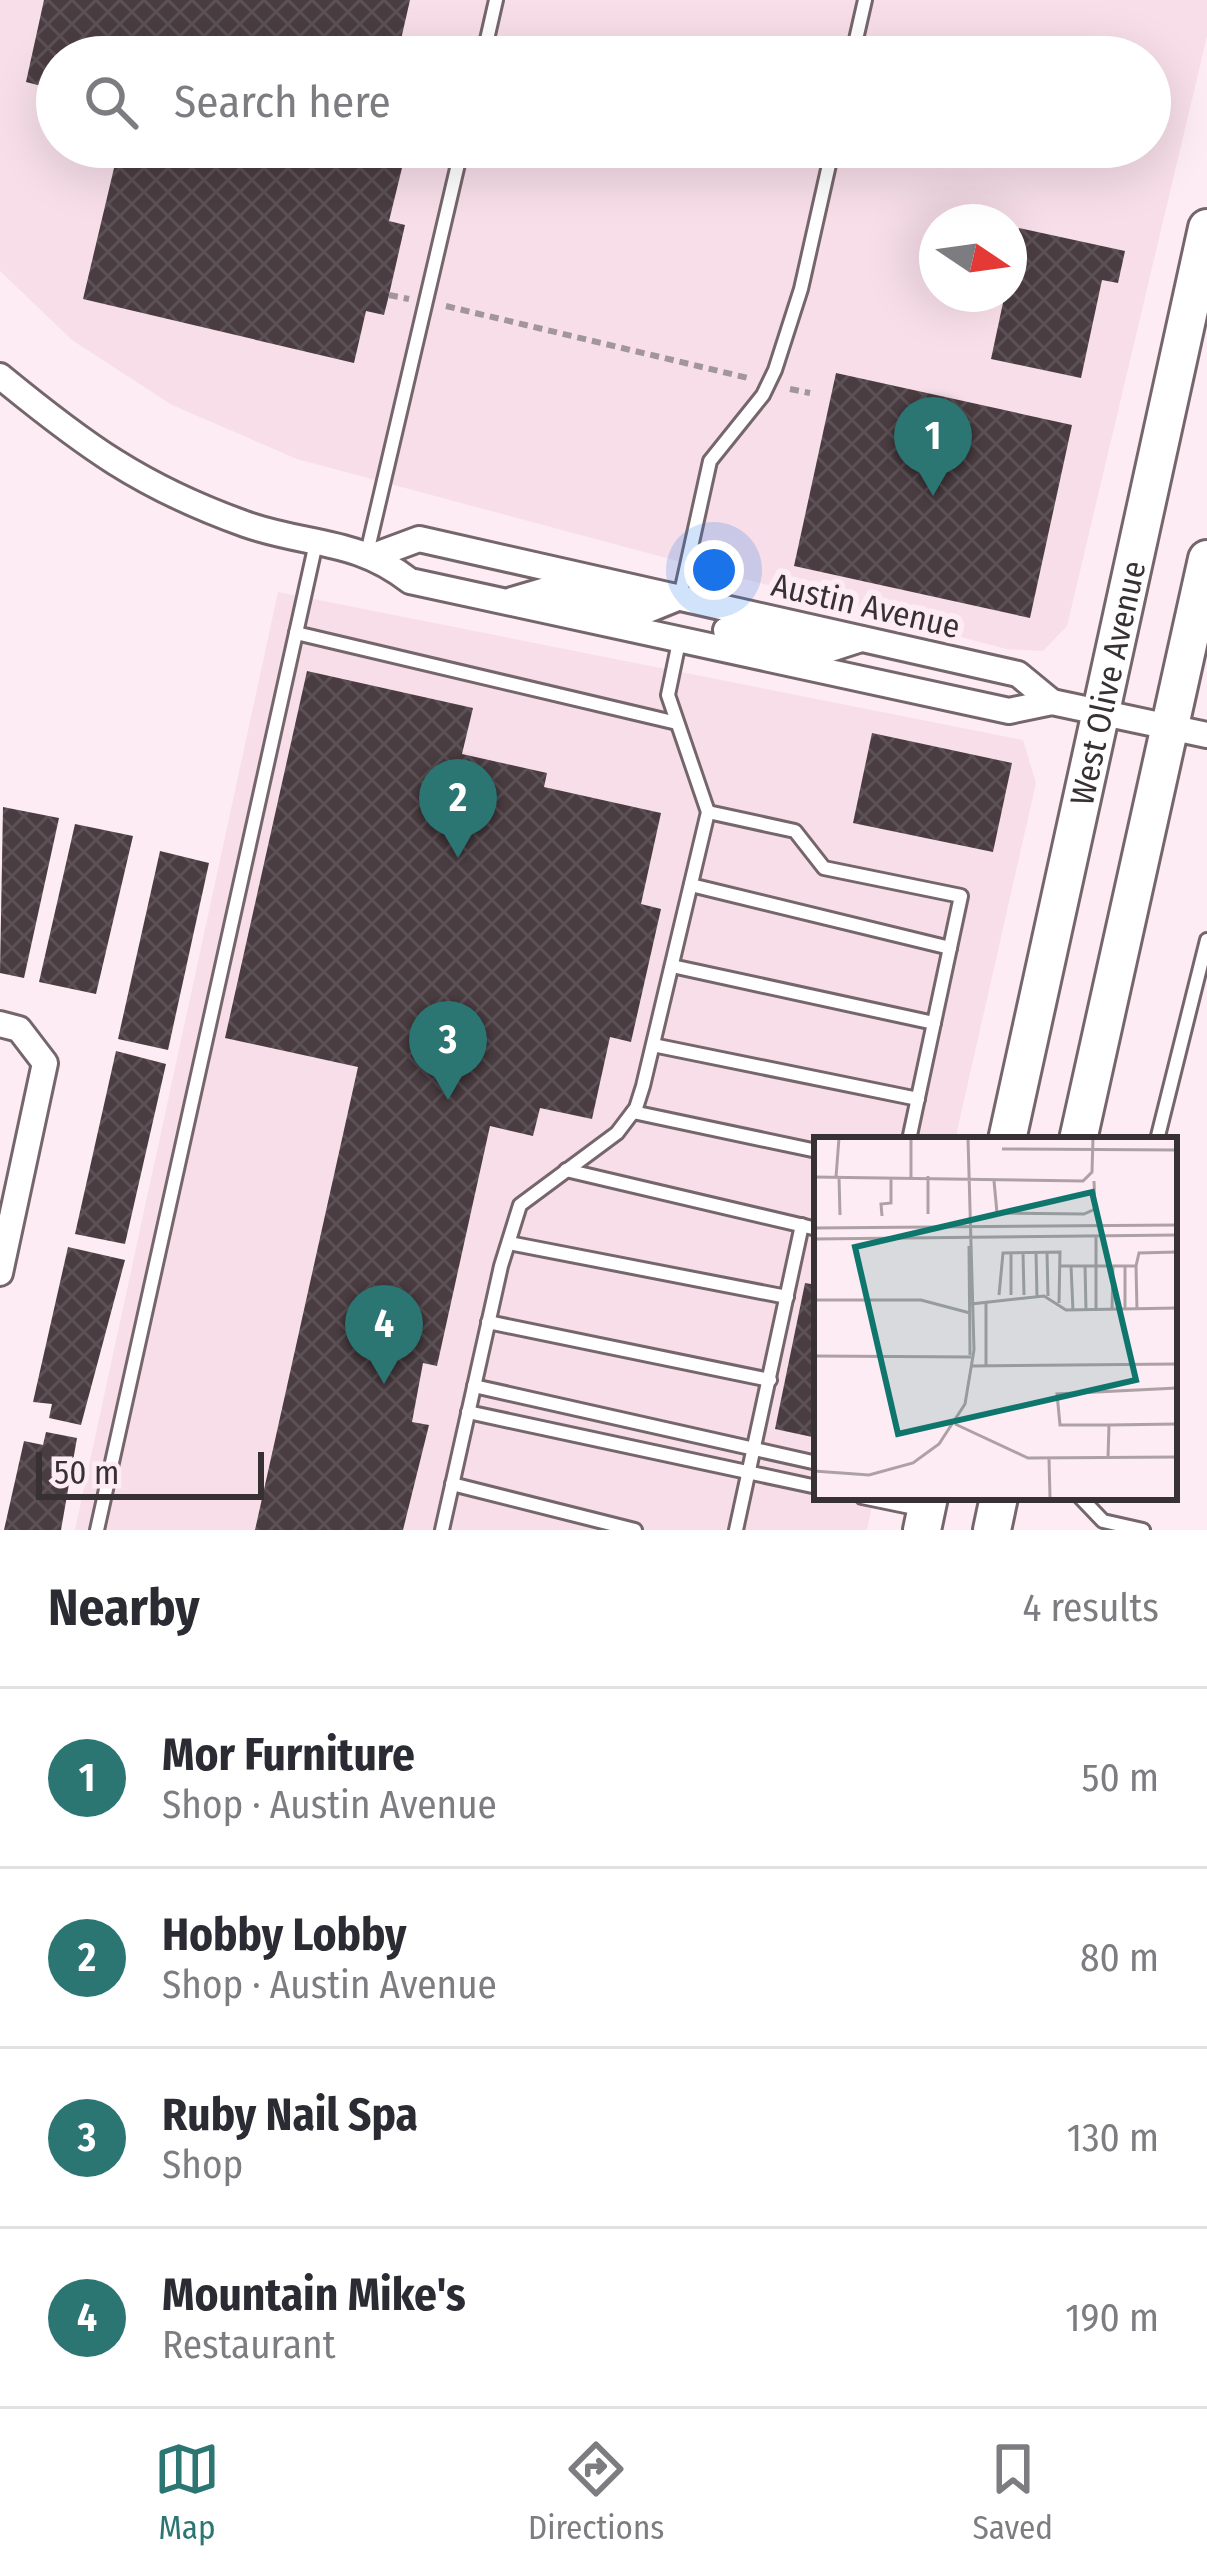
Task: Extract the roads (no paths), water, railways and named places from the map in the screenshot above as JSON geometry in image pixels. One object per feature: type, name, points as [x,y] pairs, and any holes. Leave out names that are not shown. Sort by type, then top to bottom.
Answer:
[{"type":"main road","name":"West Olive Avenue","points":[[1008,1137],[1207,228]]},
{"type":"main road","points":[[1079,1137],[1207,559]]},
{"type":"main road","points":[[992,1530],[998,1500]]},
{"type":"street","name":"Austin Avenue","points":[[0,376],[92,452],[180,500],[253,526],[372,554],[410,581],[1009,711],[1052,703],[1207,735]]},
{"type":"street","name":"Austin Avenue","points":[[372,554],[419,539],[1018,674],[1052,703]]},
{"type":"street","points":[[510,601],[546,590],[648,610],[680,598]]},
{"type":"street","points":[[680,636],[723,629],[824,651],[863,638]]},
{"type":"street","points":[[0,1024],[19,1029],[45,1063],[0,1273]]},
{"type":"lane","points":[[488,36],[496,0]]},
{"type":"lane","points":[[857,36],[865,0]]},
{"type":"lane","points":[[372,554],[457,168]]},
{"type":"lane","points":[[680,598],[710,461],[769,383],[801,289],[827,168]]},
{"type":"lane","points":[[97,1530],[316,542]]},
{"type":"lane","points":[[296,633],[677,723]]},
{"type":"lane","points":[[442,1530],[488,1322],[520,1205],[617,1133],[633,1112],[653,1045],[708,812],[668,695],[680,636]]},
{"type":"lane","points":[[708,812],[795,831],[824,868],[961,896],[911,1137]]},
{"type":"lane","points":[[691,885],[950,948]]},
{"type":"lane","points":[[1158,1137],[1207,940]]},
{"type":"lane","points":[[672,966],[934,1023]]},
{"type":"lane","points":[[653,1045],[918,1099]]},
{"type":"lane","points":[[633,1112],[814,1150]]},
{"type":"lane","points":[[566,1170],[810,1227],[787,1297],[736,1530]]},
{"type":"lane","points":[[508,1243],[787,1297]]},
{"type":"lane","points":[[488,1322],[770,1380]]},
{"type":"lane","points":[[474,1386],[814,1461]]},
{"type":"lane","points":[[468,1412],[814,1486]]},
{"type":"lane","points":[[452,1484],[635,1530]]},
{"type":"lane","points":[[875,1500],[926,1512]]},
{"type":"lane","points":[[1083,1500],[1103,1521],[1143,1530]]},
{"type":"place","name":"Mor Furniture","points":[[933,496]]},
{"type":"place","name":"Hobby Lobby","points":[[458,858]]},
{"type":"place","name":"Ruby Nail Spa","points":[[448,1100]]},
{"type":"place","name":"Mountain Mike's","points":[[384,1384]]}]
